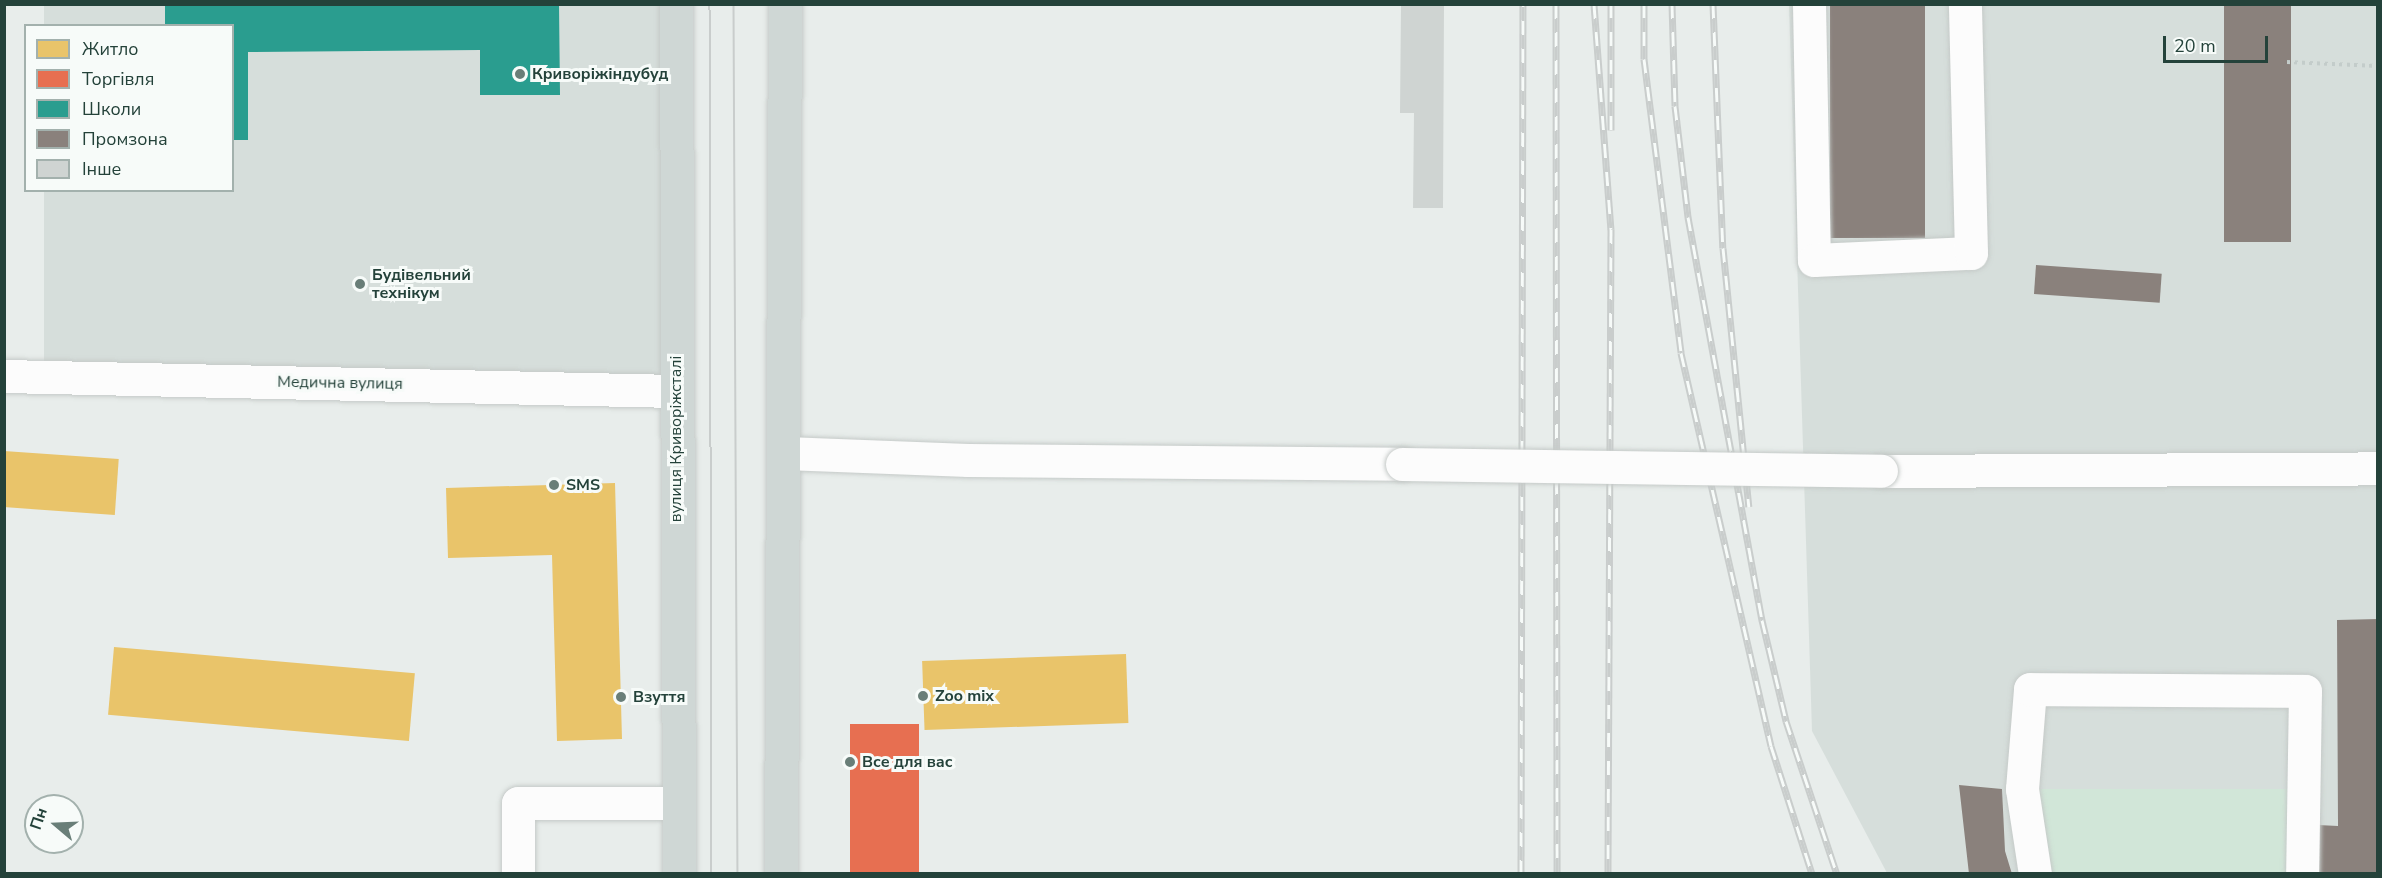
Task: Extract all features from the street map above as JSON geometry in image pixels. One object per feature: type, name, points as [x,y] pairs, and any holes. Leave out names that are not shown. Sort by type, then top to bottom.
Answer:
[{"type":"main road","name":"вулиця Криворіжсталі","points":[[676,4],[675,390],[679,873]]},
{"type":"main road","points":[[781,873],[785,453],[785,4]]},
{"type":"street","points":[[1809,4],[1814,260],[1971,253],[1965,4]]},
{"type":"street","name":"Медична вулиця","points":[[4,376],[675,390]]},
{"type":"street","points":[[785,453],[968,460],[1881,471],[2378,468]]},
{"type":"street","points":[[2035,873],[2022,789],[2030,689],[2305,691],[2302,873]]},
{"type":"street","points":[[518,873],[518,803],[679,803]]},
{"type":"path","points":[[2287,62],[2378,66]]},
{"type":"shaded area","name":"Будівельний технікум","points":[[44,5],[676,5],[675,391],[44,377],[44,192],[234,192],[234,24],[44,24]]},
{"type":"shaded area","points":[[1789,5],[2377,5],[2377,873],[1887,873],[1812,731]]},
{"type":"green space","points":[[2022,789],[2303,789],[2303,874],[2022,874]]},
{"type":"building: Житло","points":[[4,451],[119,459],[115,515],[4,507]]},
{"type":"building: Житло","points":[[615,483],[622,739],[557,741],[552,555],[448,558],[446,488]]},
{"type":"building: Житло","points":[[114,647],[415,673],[409,741],[108,715]]},
{"type":"building: Житло","points":[[1126,654],[1128,723],[925,730],[922,661]]},
{"type":"building: Торгівля","points":[[850,724],[919,724],[919,874],[850,874]]},
{"type":"building: Школи","name":"Криворіжіндубуд","points":[[165,4],[559,4],[560,95],[480,95],[480,50],[248,52],[248,140],[234,140],[234,24],[165,24]]},
{"type":"building: Промзона","points":[[1830,4],[1925,4],[1925,238],[1830,238]]},
{"type":"building: Промзона","points":[[2224,4],[2291,4],[2291,242],[2224,242]]},
{"type":"building: Промзона","points":[[2036,265],[2162,274],[2160,303],[2034,294]]},
{"type":"building: Промзона","points":[[2378,619],[2378,874],[2316,874],[2318,825],[2338,826],[2337,620]]},
{"type":"building: Промзона","points":[[1959,785],[2002,789],[2005,851],[2012,874],[1969,874]]},
{"type":"building: Інше","points":[[1401,5],[1444,5],[1443,208],[1413,208],[1414,113],[1400,113]]},
{"type":"tram line","points":[[710,4],[712,874]]},
{"type":"tram line","points":[[734,4],[738,874]]},
{"type":"railway","points":[[1521,874],[1523,4]]},
{"type":"railway","points":[[1556,4],[1557,874]]},
{"type":"railway","points":[[1594,4],[1611,229],[1608,874]]},
{"type":"railway","points":[[1611,4],[1611,130]]},
{"type":"railway","points":[[1644,4],[1644,59],[1681,353],[1771,746],[1812,874]]},
{"type":"railway","points":[[1672,4],[1675,106],[1688,217],[1762,620],[1786,721],[1837,874]]},
{"type":"railway","points":[[1713,4],[1723,248],[1749,507]]},
{"type":"place","name":"Криворіжіндубуд","points":[[520,74]]},
{"type":"place","name":"Будівельний технікум","points":[[360,284]]},
{"type":"place","name":"SMS","points":[[554,485]]},
{"type":"place","name":"Zoo mix","points":[[923,696]]},
{"type":"place","name":"Взуття","points":[[621,697]]},
{"type":"place","name":"Все для вас","points":[[850,762]]}]
